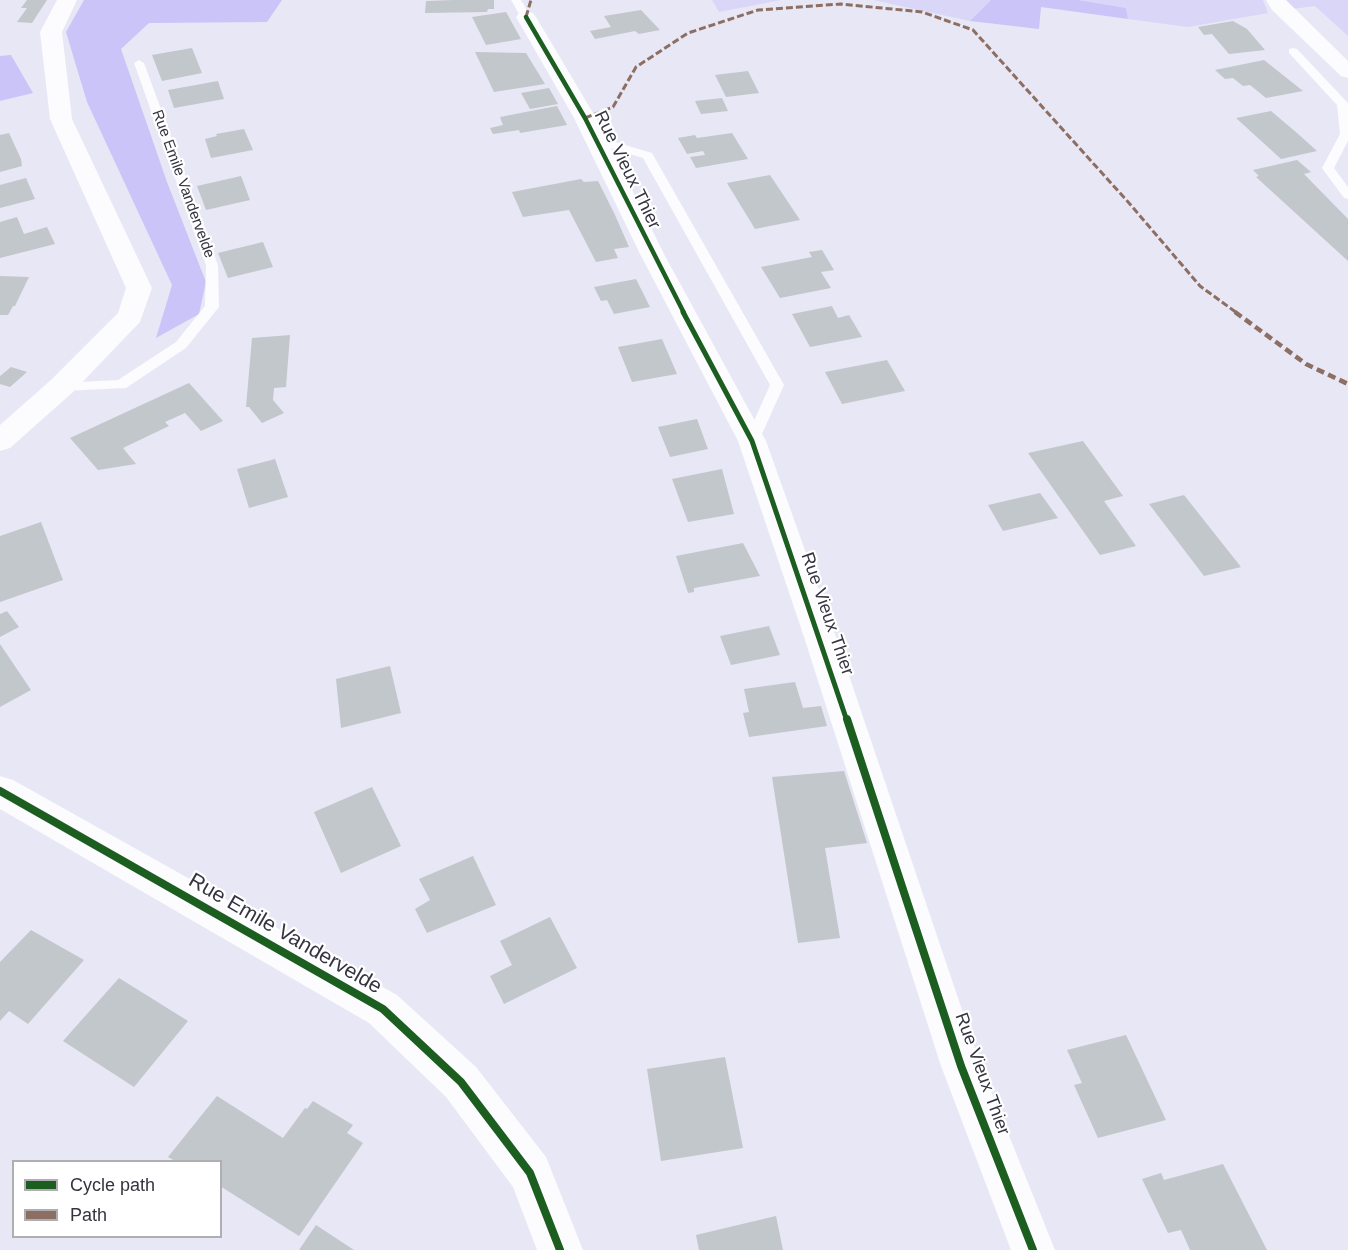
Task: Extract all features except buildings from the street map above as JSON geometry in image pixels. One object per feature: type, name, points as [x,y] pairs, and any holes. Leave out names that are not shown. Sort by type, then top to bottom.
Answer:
[{"type":"street","points":[[0,441],[62,386],[131,316],[139,288],[62,119],[51,32],[67,0]]},
{"type":"street","points":[[1276,0],[1279,6],[1348,72]]},
{"type":"street","name":"Rue Vieux Thier","points":[[521,8],[582,112],[652,254],[752,441],[820,638],[961,1066],[1033,1250]]},
{"type":"street","name":"Rue Emile Vandervelde","points":[[0,791],[383,1009],[461,1082],[530,1173],[560,1250]]},
{"type":"lane","points":[[1293,51],[1343,104],[1347,134],[1328,168],[1348,195]]},
{"type":"lane","name":"Rue Emile Vandervelde","points":[[62,386],[121,385],[181,345],[212,307],[212,265],[139,63]]},
{"type":"lane","name":"Rue Vieux Thier","points":[[595,140],[648,156],[777,385],[752,441]]},
{"type":"shaded area","points":[[84,0],[282,0],[267,22],[149,23],[121,49],[167,182],[206,282],[199,314],[156,338],[172,285],[87,102],[66,32]]},
{"type":"shaded area","points":[[712,0],[781,0],[719,12]]},
{"type":"shaded area","points":[[873,0],[991,0],[970,21]]},
{"type":"shaded area","points":[[991,0],[1078,0],[1126,8],[1128,19],[1041,7],[1039,29],[970,21]]},
{"type":"shaded area","points":[[1078,0],[1263,0],[1268,13],[1188,27],[1128,19],[1126,8]]},
{"type":"shaded area","points":[[1285,0],[1348,0],[1348,36],[1315,6],[1292,9]]},
{"type":"shaded area","points":[[11,55],[33,93],[0,101],[0,56]]},
{"type":"marked path","points":[[526,17],[531,0]]},
{"type":"marked path","points":[[585,118],[613,107],[636,67],[688,33],[758,10],[841,4],[922,12],[973,30],[1129,203],[1200,286],[1306,364],[1348,384]]},
{"type":"cycle path","points":[[526,17],[585,118],[652,254],[752,441],[820,637],[961,1066],[1033,1250]]},
{"type":"cycle path","points":[[0,791],[383,1009],[461,1082],[530,1173],[560,1250]]}]
